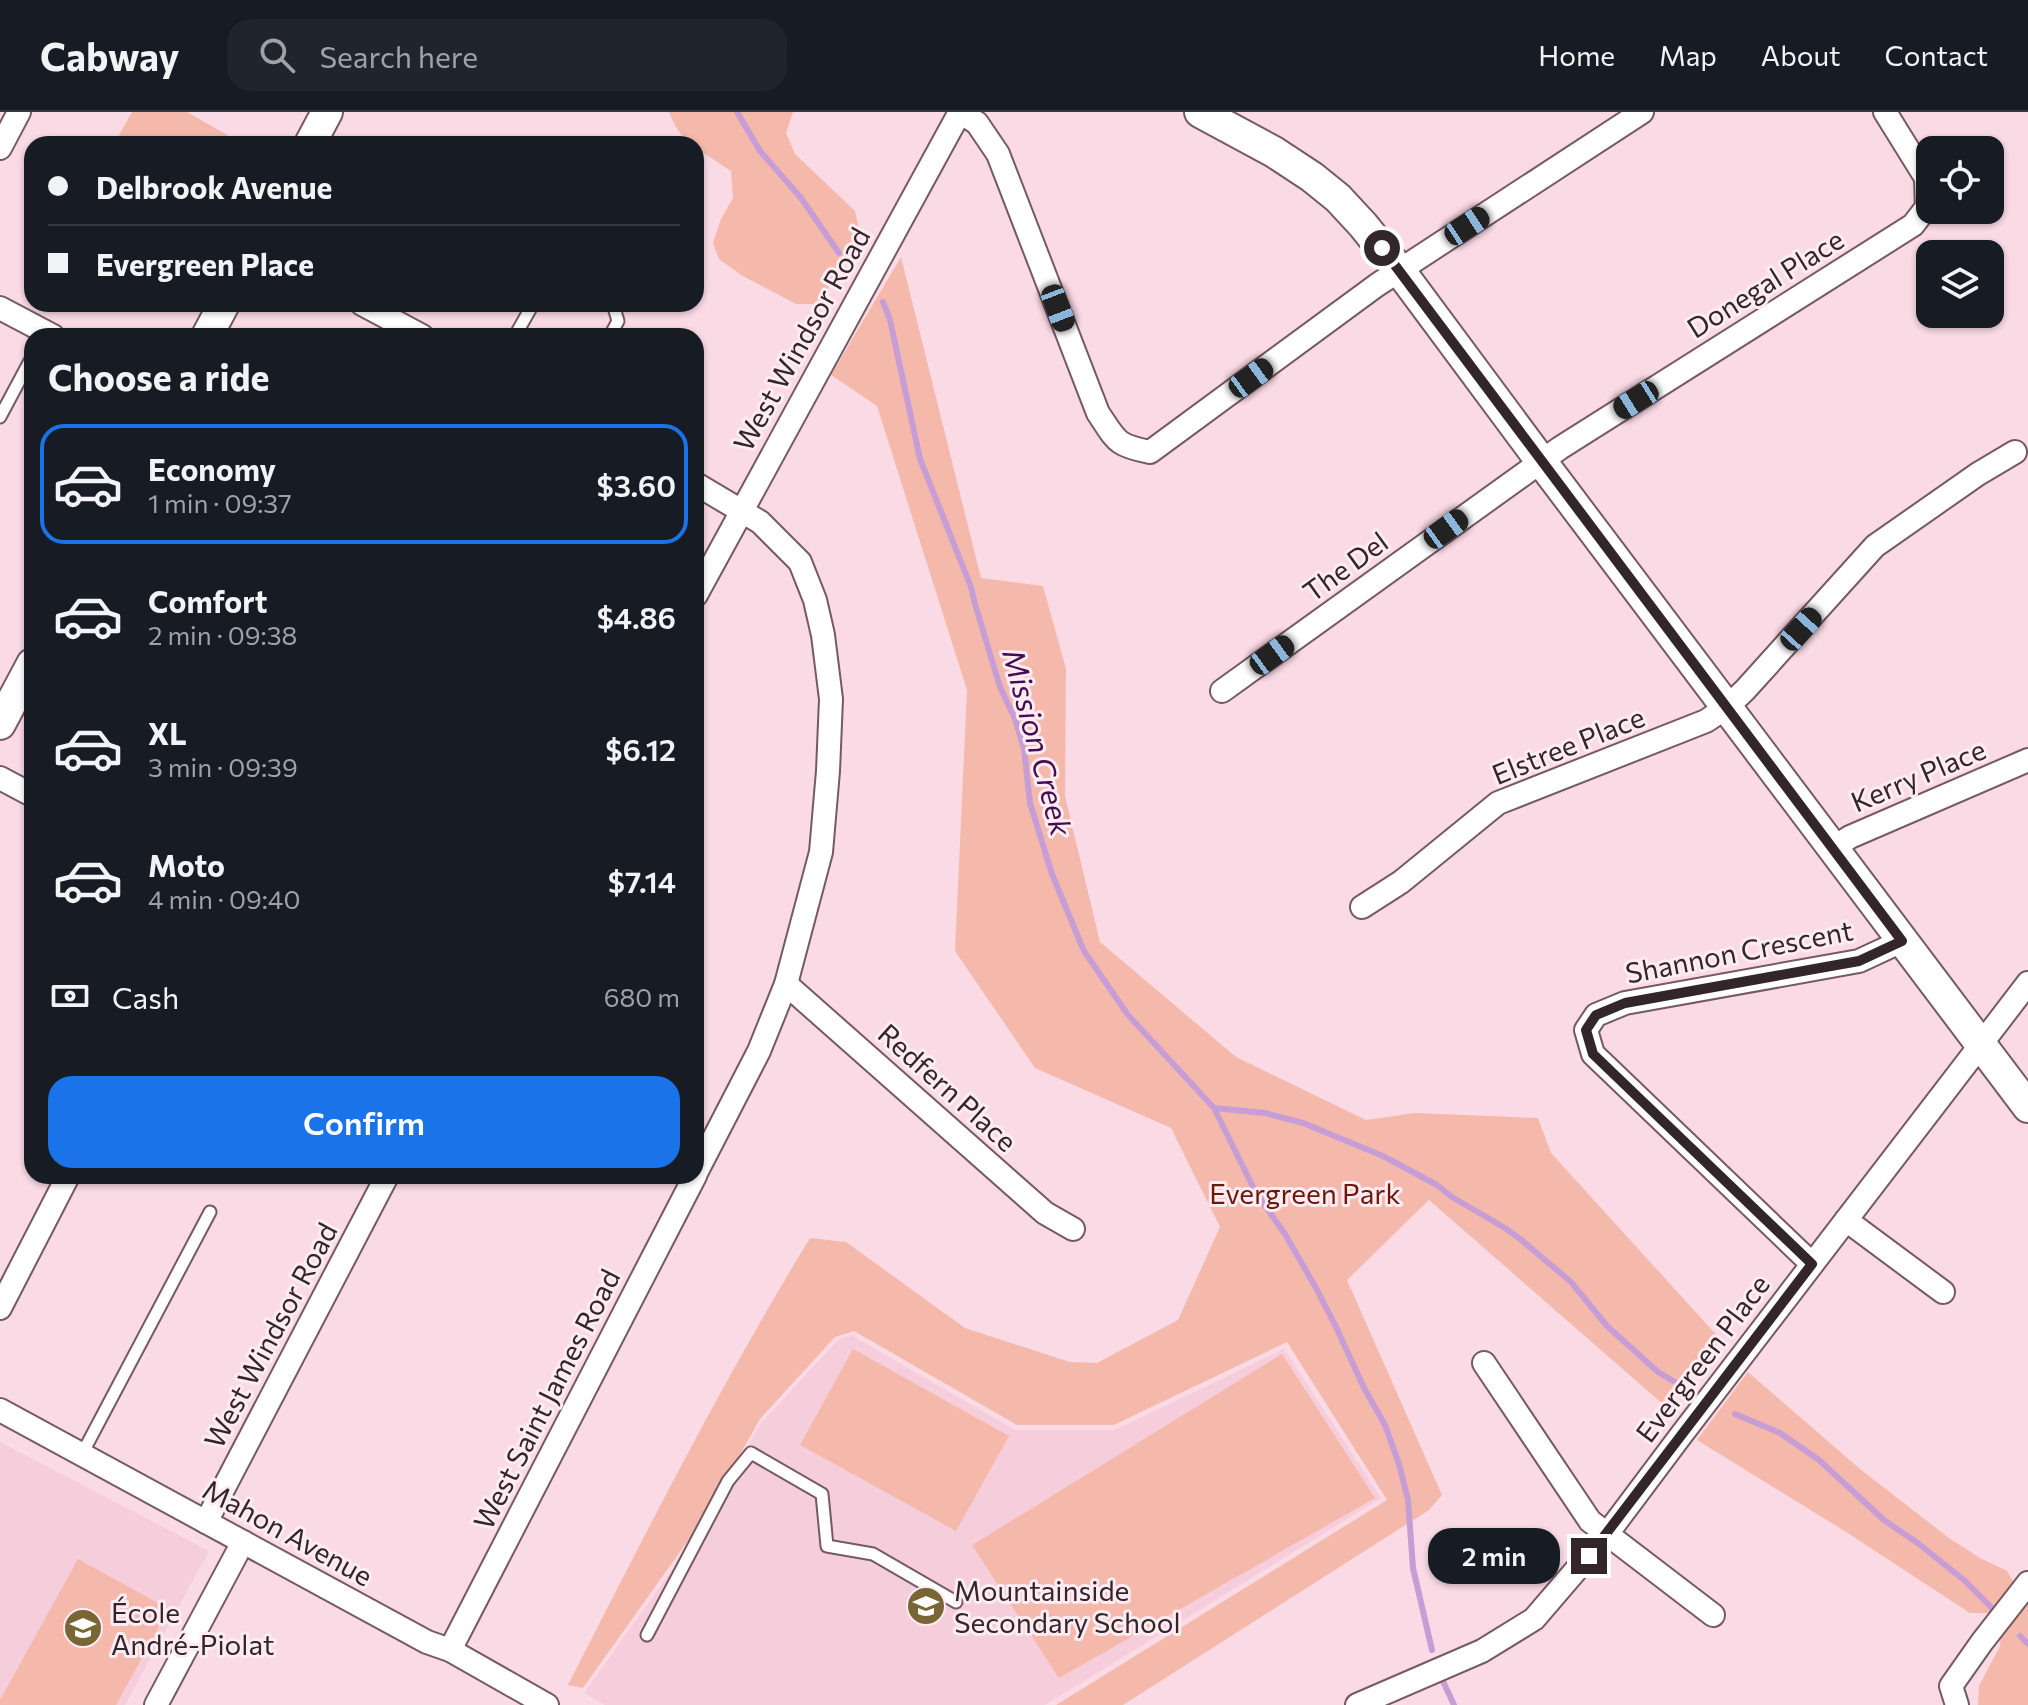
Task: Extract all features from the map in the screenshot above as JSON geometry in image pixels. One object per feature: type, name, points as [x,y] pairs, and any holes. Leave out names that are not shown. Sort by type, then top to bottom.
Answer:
[{"type":"street","points":[[0,148],[19,112]]},
{"type":"street","points":[[314,136],[327,112]]},
{"type":"street","points":[[960,112],[977,123],[998,154],[1098,413],[1118,442],[1150,452],[1377,285],[1642,112]]},
{"type":"street","name":"West Windsor Road","points":[[704,580],[960,112]]},
{"type":"street","name":"Donegal Place","points":[[1541,461],[1913,225],[1927,207],[1926,178],[1885,112]]},
{"type":"street","points":[[1215,116],[1312,177],[1338,198],[1400,271],[2028,1107]]},
{"type":"street","points":[[0,308],[35,328]]},
{"type":"street","points":[[377,312],[407,328]]},
{"type":"street","name":"Elstree Place","points":[[1362,907],[1401,882],[1498,803],[1706,721],[1727,707],[1875,546],[2015,452]]},
{"type":"street","name":"The Del","points":[[1222,691],[1541,461]]},
{"type":"street","name":"West Saint James Road","points":[[704,489],[760,522],[800,562],[815,600],[823,635],[831,699],[821,852],[786,984],[759,1051],[704,1158]]},
{"type":"street","points":[[0,724],[24,679]]},
{"type":"street","name":"Kerry Place","points":[[1833,848],[1850,837],[2028,760]]},
{"type":"street","points":[[0,778],[24,791]]},
{"type":"street","name":"Shannon Crescent","points":[[1812,1264],[1593,1054],[1586,1030],[1596,1015],[1625,1003],[1859,961],[1902,941]]},
{"type":"street","name":"Evergreen Place","points":[[1357,1705],[1482,1651],[1534,1619],[1607,1534],[2028,983]]},
{"type":"street","name":"Redfern Place","points":[[786,984],[1045,1213],[1073,1229]]},
{"type":"street","points":[[0,1308],[64,1184]]},
{"type":"street","name":"West Windsor Road","points":[[206,1522],[383,1184]]},
{"type":"street","name":"West Saint James Road","points":[[450,1650],[690,1184]]},
{"type":"street","points":[[1846,1220],[1943,1292]]},
{"type":"street","points":[[1484,1363],[1590,1521],[1713,1615]]},
{"type":"street","name":"Mahon Avenue","points":[[0,1410],[547,1705]]},
{"type":"street","points":[[156,1705],[243,1542]]},
{"type":"street","points":[[1957,1705],[1951,1686],[2028,1583]]},
{"type":"lane","points":[[0,417],[24,372]]},
{"type":"lane","points":[[82,1454],[210,1212]]},
{"type":"lane","points":[[647,1635],[728,1481],[751,1453],[822,1494],[827,1546],[873,1554],[956,1602]]},
{"type":"shaded area","name":"Mountainside Secondary School","points":[[851,1335],[1015,1430],[1115,1430],[1284,1349],[1381,1498],[1045,1705],[605,1705],[584,1693],[708,1520],[761,1423],[838,1340]]},
{"type":"shaded area","name":"École André-Piolat","points":[[0,1442],[209,1551],[125,1705],[0,1705]]},
{"type":"green space","points":[[132,112],[187,112],[229,136],[118,136]]},
{"type":"green space","points":[[669,112],[793,112],[786,133],[795,154],[855,211],[859,229],[827,290],[814,304],[796,304],[741,275],[719,259],[713,243],[721,219],[733,198],[731,171],[704,153],[704,136],[683,136]]},
{"type":"green space","name":"Evergreen Park","points":[[901,257],[981,578],[1043,586],[1066,669],[1065,796],[1100,942],[1236,1057],[1366,1120],[1415,1113],[1538,1118],[1551,1153],[1721,1340],[1665,1406],[1429,1200],[1347,1280],[1442,1495],[1429,1510],[1123,1705],[1056,1705],[1387,1500],[1287,1342],[1114,1425],[1017,1425],[854,1331],[835,1337],[760,1419],[704,1518],[583,1688],[568,1685],[715,1403],[810,1238],[846,1242],[965,1328],[1070,1362],[1097,1363],[1178,1320],[1220,1227],[1171,1128],[1035,1068],[955,951],[967,690],[877,406],[831,375]]},
{"type":"green space","points":[[853,1349],[1009,1436],[956,1531],[800,1445]]},
{"type":"green space","points":[[1282,1354],[1375,1498],[1059,1678],[972,1545]]},
{"type":"green space","points":[[1748,1372],[1860,1469],[1949,1538],[2007,1571],[2028,1604],[2028,1705],[1978,1705],[1979,1686],[2000,1646],[2001,1632],[1991,1613],[1970,1613],[1697,1440]]},
{"type":"green space","points":[[78,1559],[169,1609],[116,1705],[0,1705],[0,1700]]},
{"type":"waterway","name":"Mission Creek","points":[[737,112],[760,151],[801,198],[839,253]]},
{"type":"waterway","name":"Mission Creek","points":[[883,302],[890,320],[920,459],[971,587],[1000,687],[1015,719],[1024,749],[1030,803],[1052,874],[1084,951],[1128,1015],[1214,1108],[1256,1193],[1285,1234],[1316,1288],[1385,1425],[1408,1500],[1413,1568],[1432,1650]]},
{"type":"waterway","points":[[1214,1108],[1265,1113],[1303,1123],[1383,1156],[1437,1185],[1519,1238],[1571,1282],[1607,1326],[1658,1372],[1675,1382]]},
{"type":"waterway","points":[[1735,1414],[1780,1433],[1819,1460],[1884,1520],[1965,1581],[1992,1608]]},
{"type":"waterway","points":[[2020,1636],[2028,1644]]},
{"type":"waterway","points":[[1442,1679],[1454,1705]]},
{"type":"place","name":"Mountainside Secondary School","points":[[926,1606]]},
{"type":"place","name":"École André-Piolat","points":[[83,1628]]},
{"type":"route","points":[[1382,248],[1902,941],[1859,961],[1625,1003],[1596,1015],[1586,1030],[1593,1054],[1812,1264],[1589,1556]]}]
